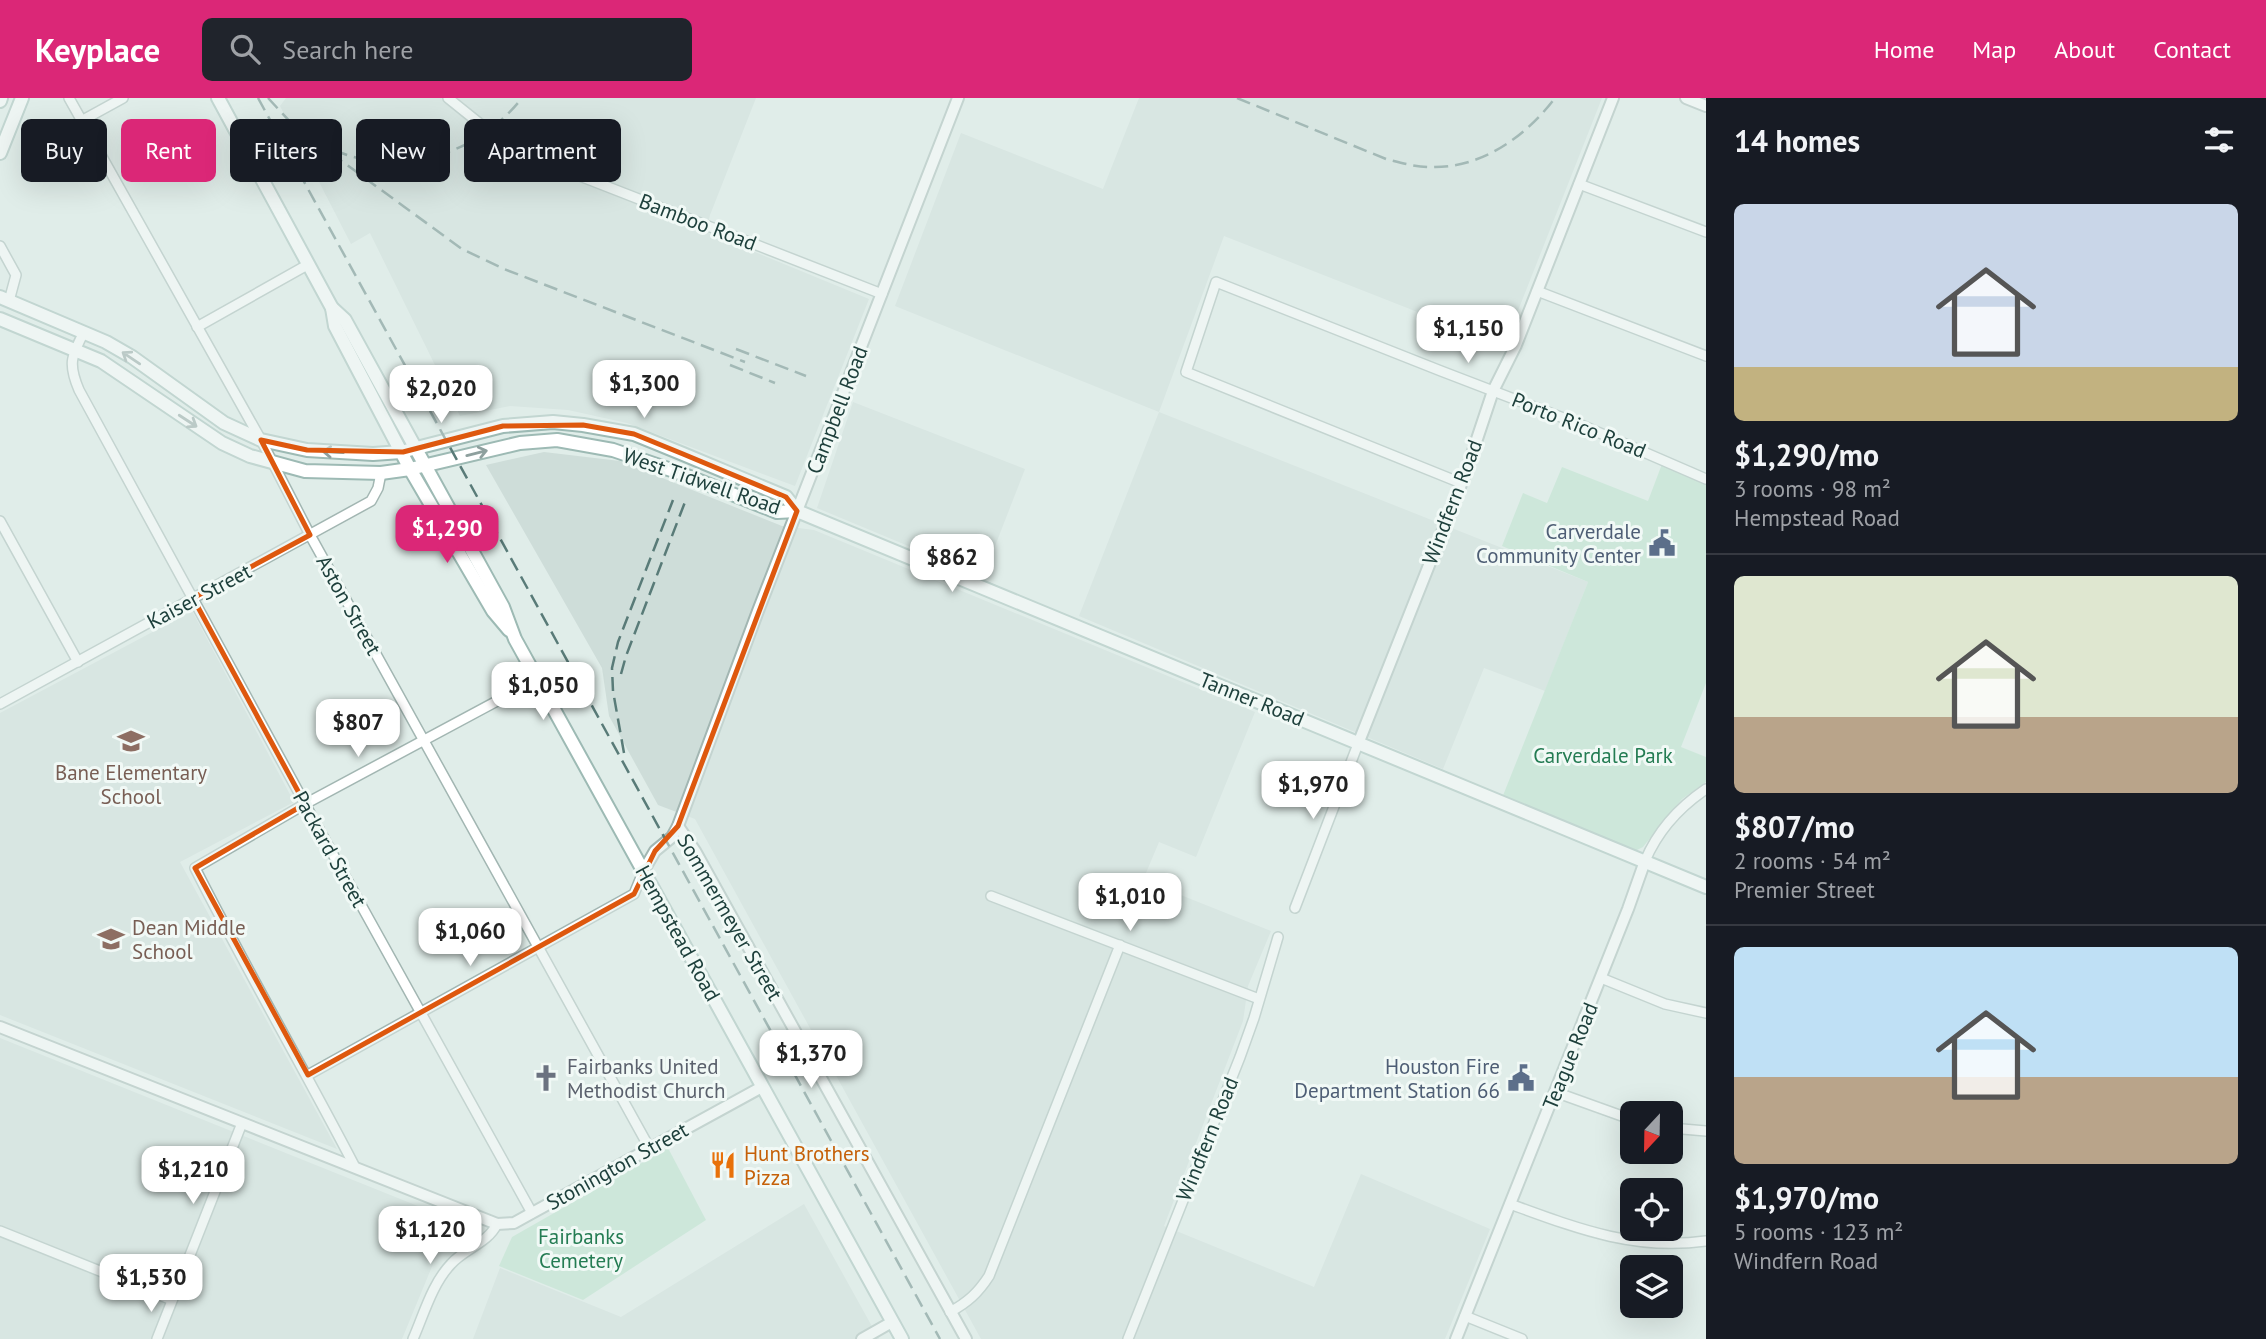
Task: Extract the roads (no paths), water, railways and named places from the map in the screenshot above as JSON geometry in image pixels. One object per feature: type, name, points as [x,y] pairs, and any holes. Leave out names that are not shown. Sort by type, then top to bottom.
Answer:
[{"type":"main road","points":[[0,153],[22,98]]},
{"type":"main road","name":"Hempstead Road","points":[[218,98],[332,308],[335,326],[359,358],[415,449],[478,575],[493,611],[516,639],[902,1339]]},
{"type":"main road","name":"West Tidwell Road","points":[[4,299],[106,342],[132,357],[224,423],[261,440],[307,450],[373,454],[415,449],[503,426],[554,422],[583,425],[634,434],[786,496],[797,511]]},
{"type":"main road","name":"West Tidwell Road","points":[[0,318],[75,348],[119,371],[222,443],[250,456],[304,471],[382,473],[520,443],[557,440],[613,450],[777,512],[797,511]]},
{"type":"main road","name":"Hempstead Road","points":[[359,358],[410,469],[478,575]]},
{"type":"main road","points":[[166,406],[176,391]]},
{"type":"main road","points":[[677,472],[683,454]]},
{"type":"main road","name":"Tanner Road","points":[[797,511],[1706,887]]},
{"type":"street","name":"Aston Street","points":[[69,98],[82,119]]},
{"type":"street","points":[[85,119],[123,98]]},
{"type":"street","name":"Bamboo Road","points":[[448,98],[489,131],[544,163],[882,294]]},
{"type":"street","name":"Campbell Road","points":[[644,870],[655,851],[672,837],[678,826],[958,98]]},
{"type":"street","name":"Windfern Road","points":[[1295,908],[1466,472],[1493,391],[1516,345],[1613,98]]},
{"type":"street","points":[[1686,98],[1706,106]]},
{"type":"street","name":"Aston Street","points":[[107,164],[650,1149]]},
{"type":"street","points":[[1579,184],[1706,232]]},
{"type":"street","points":[[0,246],[16,275],[4,299]]},
{"type":"street","points":[[197,327],[309,264]]},
{"type":"street","name":"Porto Rico Road","points":[[1461,483],[1186,372],[1216,282],[1638,447],[1706,479]]},
{"type":"street","points":[[1537,291],[1706,356]]},
{"type":"street","name":"Packard Street","points":[[84,332],[71,360],[72,374],[79,390],[532,1213]]},
{"type":"street","name":"Kaiser Street","points":[[0,705],[372,501],[382,473]]},
{"type":"street","points":[[0,521],[78,662]]},
{"type":"street","points":[[355,1167],[308,1075],[230,938],[195,868],[305,804],[538,679]]},
{"type":"street","name":"Teague Road","points":[[1456,1339],[1601,978],[1644,861],[1661,830],[1706,789]]},
{"type":"street","name":"Sommermeyer Street","points":[[678,826],[692,846],[966,1339]]},
{"type":"street","points":[[308,1075],[634,894],[644,870]]},
{"type":"street","points":[[991,896],[1259,999]]},
{"type":"street","name":"Windfern Road","points":[[1128,1339],[1240,1057],[1278,937]]},
{"type":"street","points":[[950,1312],[979,1292],[989,1276],[1120,946]]},
{"type":"street","points":[[1601,978],[1665,1004],[1706,1013]]},
{"type":"street","points":[[0,1027],[497,1224],[490,1236],[463,1252],[449,1265],[434,1289],[413,1339]]},
{"type":"street","name":"Stonington Street","points":[[497,1224],[514,1223],[762,1087]]},
{"type":"street","points":[[1555,1092],[1620,1114]]},
{"type":"street","points":[[157,1339],[242,1123]]},
{"type":"street","points":[[1684,1129],[1706,1131]]},
{"type":"street","points":[[1510,1204],[1593,1234],[1621,1240],[1675,1243],[1706,1241]]},
{"type":"street","points":[[0,1231],[172,1300]]},
{"type":"street","points":[[1465,1316],[1522,1339]]},
{"type":"street","points":[[862,1339],[892,1322]]},
{"type":"railway","points":[[258,98],[940,1339]]},
{"type":"railway","points":[[268,98],[295,127],[462,249],[504,269],[745,362]]},
{"type":"railway","points":[[342,152],[385,162],[437,156],[461,147],[483,134],[504,118],[522,98]]},
{"type":"railway","points":[[1237,98],[1386,159],[1429,167],[1453,166],[1487,155],[1518,136],[1555,98]]},
{"type":"railway","points":[[736,349],[806,376]]},
{"type":"railway","points":[[730,365],[775,383]]},
{"type":"railway","points":[[624,753],[613,691],[612,668],[618,642],[673,500]]},
{"type":"railway","points":[[621,674],[685,502]]},
{"type":"place","name":"Carverdale Community Center","points":[[1662,543]]},
{"type":"place","name":"Bane Elementary School","points":[[131,741]]},
{"type":"place","name":"Dean Middle School","points":[[111,939]]},
{"type":"place","name":"Fairbanks United Methodist Church","points":[[546,1078]]},
{"type":"place","name":"Houston Fire Department Station 66","points":[[1521,1078]]},
{"type":"place","name":"Hunt Brothers Pizza","points":[[723,1165]]},
{"type":"park label","name":"Carverdale Park","points":[[1603,755]]},
{"type":"park label","name":"Fairbanks Cemetery","points":[[581,1248]]}]
